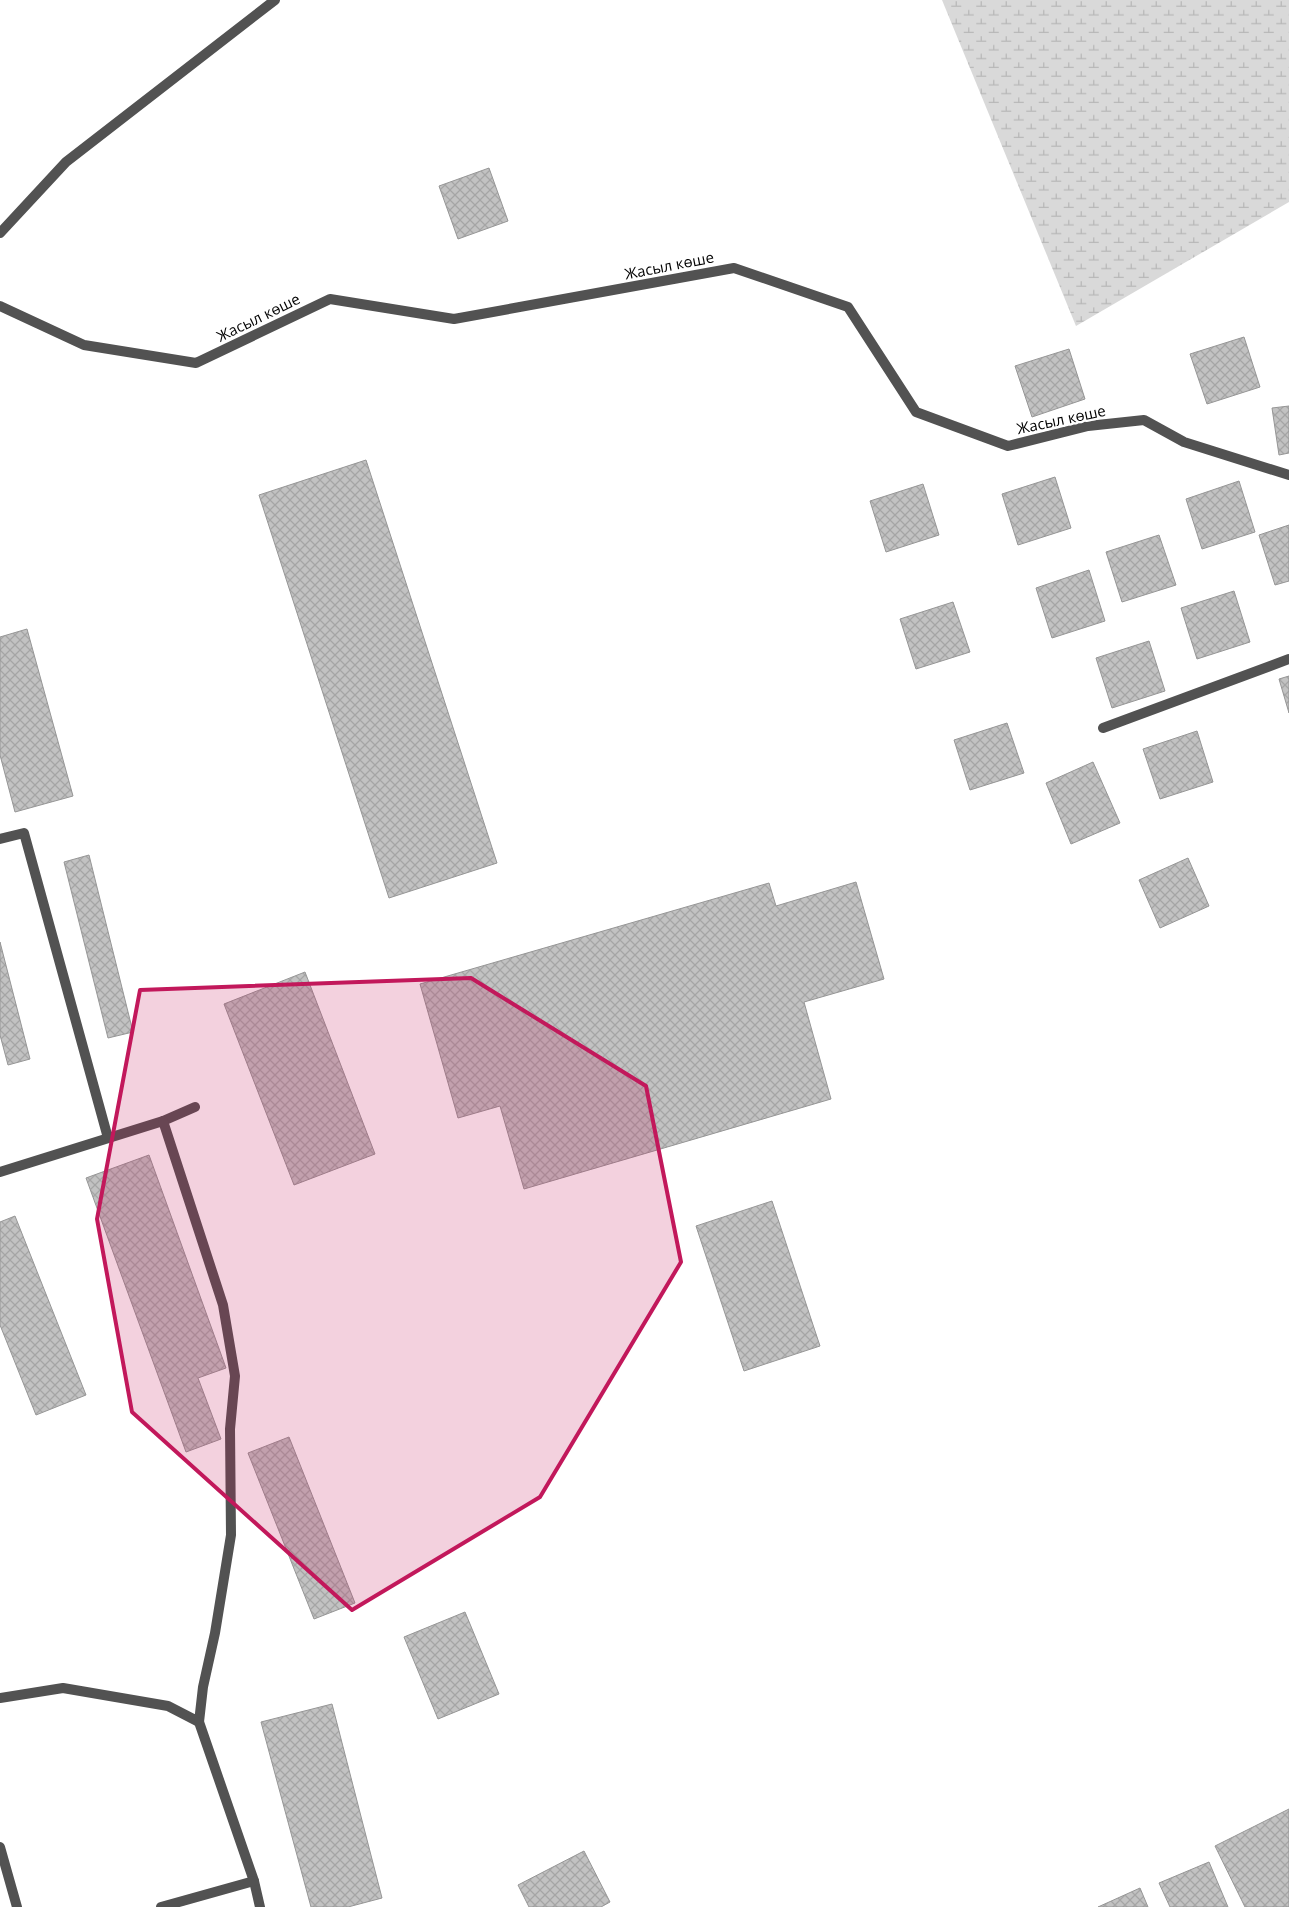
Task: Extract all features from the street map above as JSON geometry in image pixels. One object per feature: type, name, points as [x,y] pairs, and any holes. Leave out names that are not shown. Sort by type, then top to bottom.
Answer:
[{"type":"street","points":[[0,233],[66,162],[275,0]]},
{"type":"street","name":"Жасыл көше","points":[[0,306],[84,345],[196,363],[330,299],[454,319],[734,268],[848,306],[916,412],[1008,446],[1088,426],[1144,420],[1184,442],[1289,475]]},
{"type":"street","points":[[1103,728],[1289,659]]},
{"type":"street","points":[[0,840],[24,833],[108,1138]]},
{"type":"street","points":[[0,1172],[163,1121],[195,1108]]},
{"type":"street","points":[[163,1121],[223,1305],[234,1376],[230,1429],[232,1535],[215,1632],[203,1686],[199,1722],[254,1881],[260,1907]]},
{"type":"street","points":[[0,1698],[63,1688],[168,1706],[199,1722]]},
{"type":"street","points":[[0,1847],[17,1907]]},
{"type":"street","points":[[161,1907],[254,1881]]},
{"type":"highlighted area","points":[[471,978],[646,1086],[681,1262],[540,1497],[352,1610],[132,1412],[97,1219],[140,990]]},
{"type":"green space","points":[[942,0],[1289,0],[1289,202],[1076,326]]},
{"type":"building","points":[[489,168],[508,221],[458,239],[439,186]]},
{"type":"building","points":[[1244,337],[1260,387],[1207,404],[1190,354]]},
{"type":"building","points":[[1069,349],[1085,399],[1032,417],[1015,366]]},
{"type":"building","points":[[1289,406],[1289,453],[1279,455],[1272,408]]},
{"type":"building","points":[[366,460],[497,863],[389,898],[259,495]]},
{"type":"building","points":[[1055,477],[1071,528],[1018,545],[1002,494]]},
{"type":"building","points":[[1239,481],[1255,532],[1202,549],[1186,499]]},
{"type":"building","points":[[923,484],[939,535],[886,552],[870,501]]},
{"type":"building","points":[[1289,525],[1289,581],[1275,585],[1259,535]]},
{"type":"building","points":[[1159,535],[1176,585],[1122,602],[1106,552]]},
{"type":"building","points":[[1089,570],[1105,621],[1052,638],[1036,588]]},
{"type":"building","points":[[1234,591],[1250,642],[1197,659],[1181,608]]},
{"type":"building","points":[[953,602],[970,652],[916,669],[900,619]]},
{"type":"building","points":[[27,629],[73,796],[15,812],[0,755],[0,637]]},
{"type":"building","points":[[1149,641],[1165,691],[1112,708],[1096,658]]},
{"type":"building","points":[[1289,676],[1289,713],[1279,679]]},
{"type":"building","points":[[1007,723],[1024,773],[970,790],[954,740]]},
{"type":"building","points":[[1197,731],[1213,782],[1160,799],[1143,749]]},
{"type":"building","points":[[1093,762],[1120,823],[1071,844],[1046,783]]},
{"type":"building","points":[[89,855],[133,1032],[108,1038],[64,862]]},
{"type":"building","points":[[1188,858],[1209,906],[1160,928],[1139,880]]},
{"type":"building","points":[[856,882],[884,979],[804,1002],[831,1099],[524,1189],[500,1106],[458,1118],[420,984],[769,883],[776,906]]},
{"type":"building","points":[[0,942],[30,1059],[8,1065],[0,1035]]},
{"type":"building","points":[[305,972],[375,1154],[294,1185],[224,1004]]},
{"type":"building","points":[[149,1155],[226,1368],[198,1378],[221,1439],[186,1452],[86,1178]]},
{"type":"building","points":[[772,1201],[820,1346],[744,1371],[696,1226]]},
{"type":"building","points":[[15,1216],[86,1395],[36,1415],[0,1325],[0,1222]]},
{"type":"building","points":[[289,1437],[355,1603],[314,1619],[248,1453]]},
{"type":"building","points":[[465,1612],[499,1694],[438,1719],[404,1637]]},
{"type":"building","points":[[332,1704],[382,1898],[348,1907],[311,1907],[261,1722]]},
{"type":"building","points":[[1289,1809],[1289,1907],[1245,1907],[1215,1846]]},
{"type":"building","points":[[584,1851],[610,1902],[601,1907],[529,1907],[518,1885]]},
{"type":"building","points":[[1209,1862],[1228,1907],[1170,1907],[1159,1883]]},
{"type":"building","points":[[1140,1888],[1148,1907],[1098,1907]]}]
